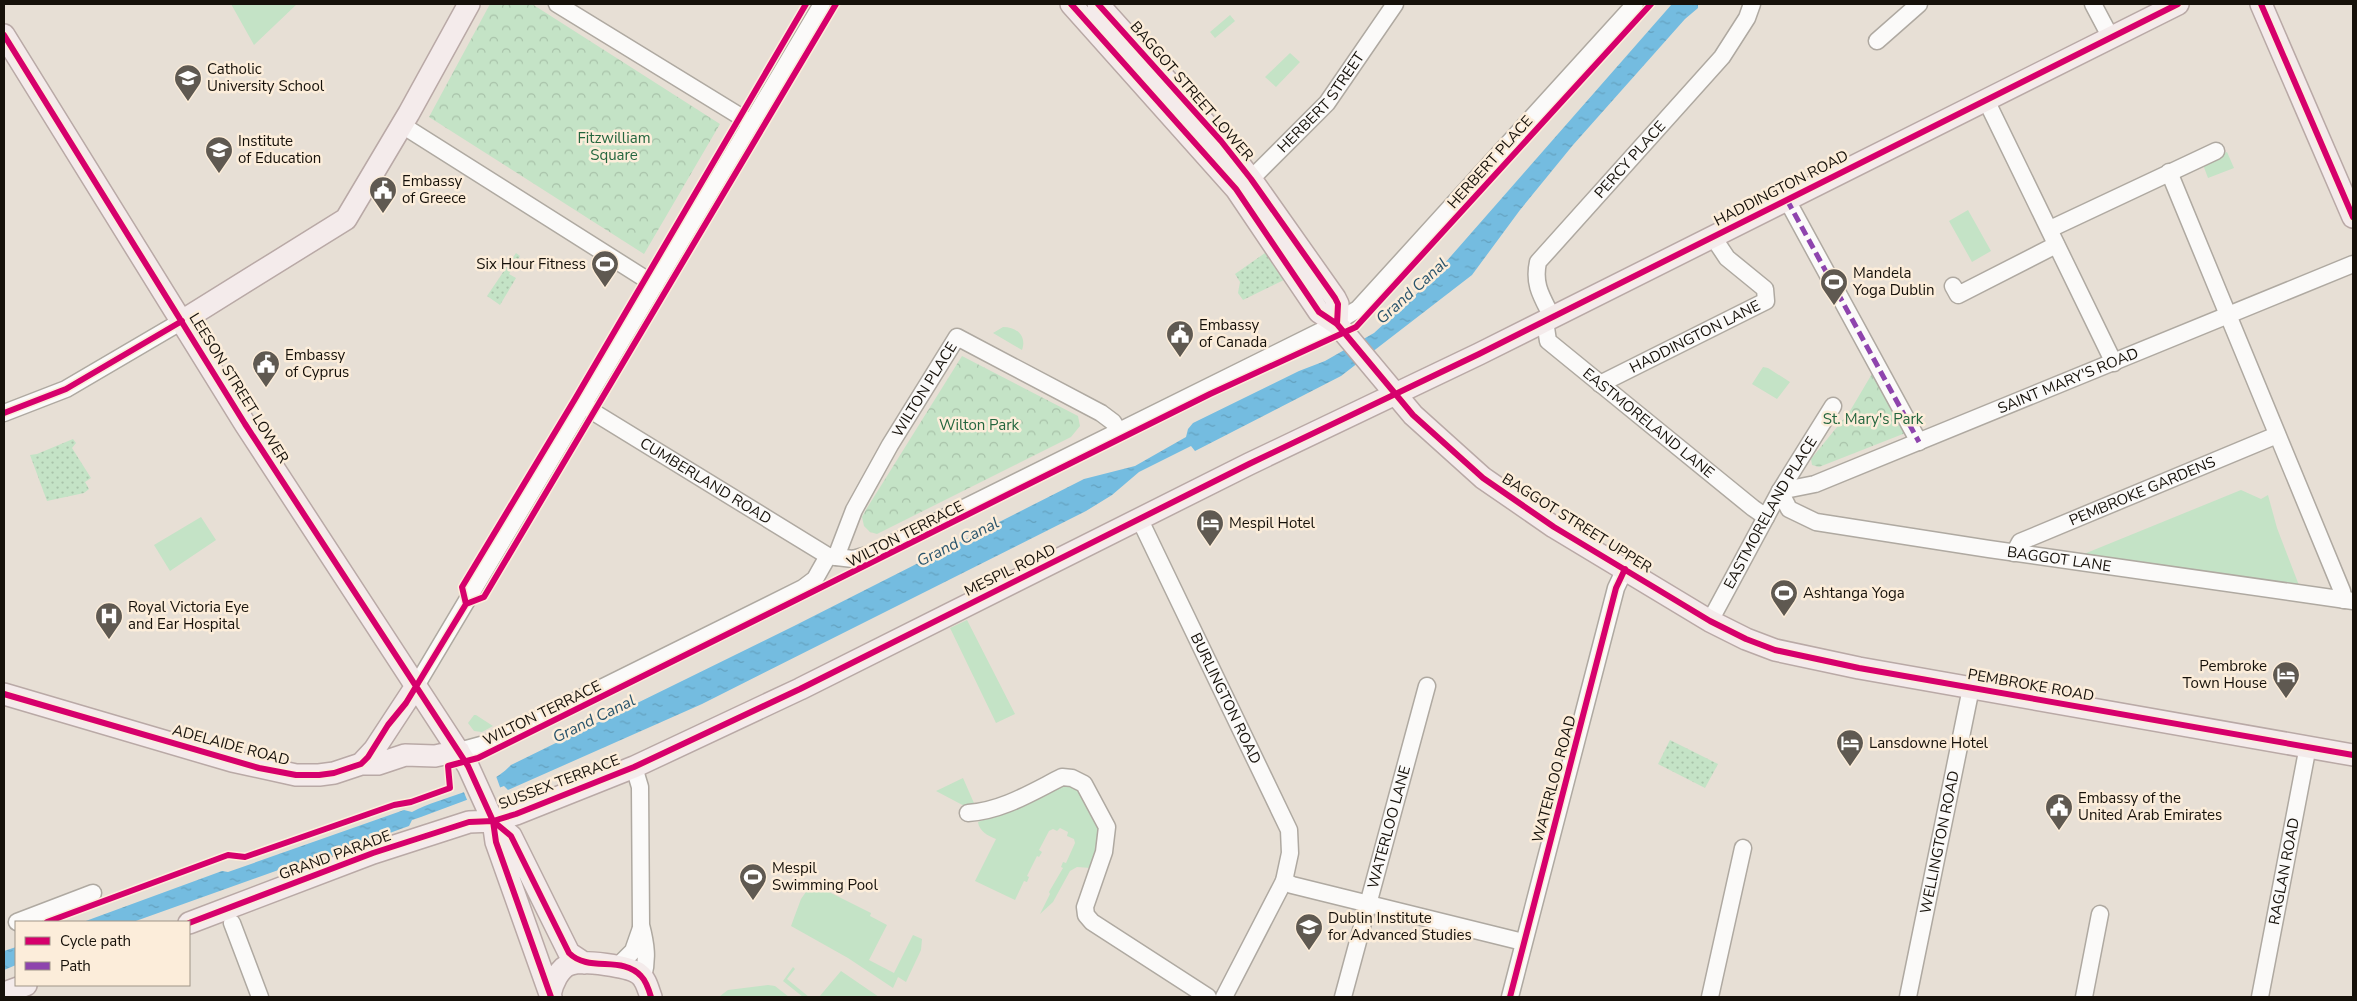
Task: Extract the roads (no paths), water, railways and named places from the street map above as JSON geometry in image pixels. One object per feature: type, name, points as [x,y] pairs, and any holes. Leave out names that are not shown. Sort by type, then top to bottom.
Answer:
[{"type":"main road","points":[[182,321],[346,219],[469,4]]},
{"type":"main road","name":"BAGGOT STREET LOWER","points":[[1071,4],[1122,45],[1243,184],[1319,312],[1342,331],[1395,394]]},
{"type":"main road","name":"BAGGOT STREET LOWER","points":[[1098,4],[1122,45]]},
{"type":"main road","name":"HADDINGTON ROAD","points":[[1395,394],[2178,4]]},
{"type":"main road","points":[[2261,4],[2353,217]]},
{"type":"main road","name":"LEESON STREET LOWER","points":[[4,35],[245,424],[465,762],[490,813]]},
{"type":"main road","name":"MESPIL ROAD","points":[[634,767],[800,689],[1249,464],[1395,394]]},
{"type":"main road","name":"BAGGOT STREET UPPER","points":[[1395,394],[1413,415],[1483,478],[1554,527],[1710,621]]},
{"type":"main road","name":"PEMBROKE ROAD","points":[[1710,621],[1746,639],[1775,650],[1971,688],[2353,755]]},
{"type":"main road","points":[[361,764],[406,704],[416,686]]},
{"type":"main road","name":"ADELAIDE ROAD","points":[[4,694],[259,768],[296,775],[334,773],[361,764],[378,764],[405,755],[435,756],[465,762]]},
{"type":"main road","name":"ADELAIDE ROAD","points":[[379,741],[405,755]]},
{"type":"main road","name":"SUSSEX TERRACE","points":[[490,813],[516,814],[634,767]]},
{"type":"main road","points":[[490,813],[511,836],[569,953],[584,963]]},
{"type":"main road","points":[[490,813],[496,842],[551,996]]},
{"type":"main road","name":"GRAND PARADE","points":[[190,923],[373,853],[469,822],[490,813]]},
{"type":"main road","points":[[551,996],[552,987],[565,968],[570,964],[584,963],[619,965],[633,970],[643,977],[651,997]]},
{"type":"main road","points":[[4,993],[23,986]]},
{"type":"street","points":[[557,4],[751,123]]},
{"type":"street","points":[[416,686],[822,4]]},
{"type":"street","name":"HERBERT STREET","points":[[1243,184],[1327,103],[1395,4]]},
{"type":"street","name":"HERBERT PLACE","points":[[1342,331],[1358,308],[1635,4]]},
{"type":"street","name":"PERCY PLACE","points":[[1548,319],[1534,276],[1538,262],[1722,57],[1748,18],[1752,4]]},
{"type":"street","points":[[1877,41],[1919,4]]},
{"type":"street","points":[[2094,4],[2111,38]]},
{"type":"street","points":[[1986,100],[2114,363]]},
{"type":"street","points":[[402,124],[655,285]]},
{"type":"street","points":[[2050,229],[2216,150]]},
{"type":"street","points":[[2169,172],[2342,591],[2348,600]]},
{"type":"street","points":[[1787,200],[1919,442]]},
{"type":"street","name":"HADDINGTON LANE","points":[[1600,384],[1766,301],[1765,289],[1727,258],[1713,237]]},
{"type":"street","points":[[1954,286],[1958,295],[2056,244]]},
{"type":"street","name":"SAINT MARY'S ROAD","points":[[1780,491],[1815,484],[2353,264]]},
{"type":"street","name":"EASTMORELAND LANE","points":[[1548,319],[1548,340],[1759,513]]},
{"type":"street","points":[[4,413],[66,389],[182,321]]},
{"type":"street","name":"WILTON TERRACE","points":[[465,762],[492,742],[524,725],[803,588],[815,580],[832,556],[853,558],[871,554],[1118,430],[1342,331]]},
{"type":"street","name":"WILTON PLACE","points":[[832,556],[854,510],[890,445],[957,337],[1101,413],[1113,422],[1118,430]]},
{"type":"street","name":"CUMBERLAND ROAD","points":[[584,404],[595,413],[832,556]]},
{"type":"street","name":"EASTMORELAND PLACE","points":[[1710,621],[1759,513],[1780,491],[1833,406]]},
{"type":"street","name":"PEMBROKE GARDENS","points":[[2014,553],[2020,542],[2278,434]]},
{"type":"street","name":"BAGGOT LANE","points":[[1780,491],[1788,509],[1816,522],[2014,553],[2348,600]]},
{"type":"street","name":"BURLINGTON ROAD","points":[[1140,520],[1289,830],[1290,853],[1284,881],[1224,997]]},
{"type":"street","name":"WATERLOO ROAD","points":[[1510,997],[1616,588],[1625,569]]},
{"type":"street","name":"WATERLOO LANE","points":[[1343,997],[1427,686]]},
{"type":"street","name":"WELLINGTON ROAD","points":[[1908,997],[1971,688]]},
{"type":"street","name":"RAGLAN ROAD","points":[[2260,997],[2308,746]]},
{"type":"street","name":"SUSSEX TERRACE","points":[[634,767],[640,787],[641,926],[646,942],[647,962],[643,977]]},
{"type":"street","points":[[968,813],[985,812],[999,808],[1062,777],[1072,778],[1084,784],[1099,808],[1107,827],[1107,836],[1097,878],[1086,907],[1086,915],[1092,922],[1208,997]]},
{"type":"street","points":[[1710,997],[1743,848]]},
{"type":"street","points":[[1284,881],[1292,885],[1524,942]]},
{"type":"street","points":[[19,921],[93,893]]},
{"type":"street","points":[[2084,997],[2100,914]]},
{"type":"street","points":[[232,923],[260,997]]},
{"type":"street","name":"SUSSEX TERRACE","points":[[619,965],[633,951],[641,926]]},
{"type":"water","points":[[1672,4],[1698,4],[1698,8],[1685,19],[1573,145],[1520,210],[1472,275],[1341,376],[1195,451],[1191,446],[1139,472],[1112,495],[1086,511],[702,704],[508,790],[504,786],[412,820],[409,826],[373,839],[372,843],[334,857],[326,853],[136,921],[86,921],[222,871],[228,872],[404,810],[412,812],[477,787],[501,774],[511,765],[794,626],[1084,479],[1135,466],[1186,437],[1188,429],[1193,423],[1299,371],[1325,361],[1374,333],[1423,288]]},
{"type":"water","points":[[15,947],[15,965],[4,970],[4,951]]},
{"type":"place","name":"Catholic University School","points":[[188,102]]},
{"type":"place","name":"Institute of Education","points":[[219,174]]},
{"type":"place","name":"Embassy of Greece","points":[[383,214]]},
{"type":"place","name":"Six Hour Fitness","points":[[605,288]]},
{"type":"place","name":"Mandela Yoga Dublin","points":[[1834,306]]},
{"type":"place","name":"Embassy of Canada","points":[[1180,358]]},
{"type":"place","name":"Embassy of Cyprus","points":[[266,388]]},
{"type":"place","name":"Mespil Hotel","points":[[1210,547]]},
{"type":"place","name":"Ashtanga Yoga","points":[[1784,617]]},
{"type":"place","name":"Royal Victoria Eye and Ear Hospital","points":[[109,640]]},
{"type":"place","name":"Pembroke Town House","points":[[2286,699]]},
{"type":"place","name":"Lansdowne Hotel","points":[[1850,767]]},
{"type":"place","name":"Embassy of the United Arab Emirates","points":[[2059,831]]},
{"type":"place","name":"Mespil Swimming Pool","points":[[753,901]]},
{"type":"place","name":"Dublin Institute for Advanced Studies","points":[[1309,951]]},
{"type":"park label","name":"Fitzwilliam Square","points":[[614,146]]},
{"type":"park label","name":"St. Mary's Park","points":[[1873,419]]},
{"type":"park label","name":"Wilton Park","points":[[979,425]]},
{"type":"water label","name":"Grand Canal","points":[[1412,291]]},
{"type":"water label","name":"Grand Canal","points":[[958,542]]},
{"type":"water label","name":"Grand Canal","points":[[594,719]]}]
